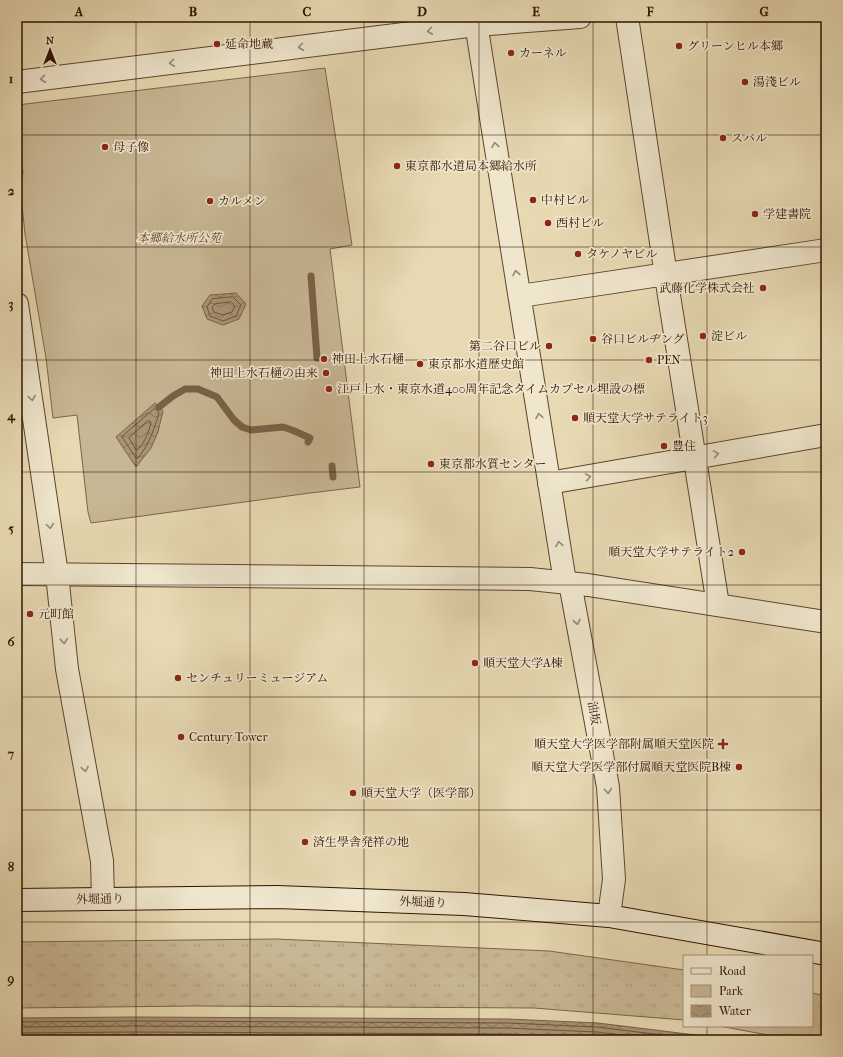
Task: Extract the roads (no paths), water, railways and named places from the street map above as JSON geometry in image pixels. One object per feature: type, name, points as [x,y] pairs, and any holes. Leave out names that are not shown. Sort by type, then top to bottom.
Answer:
[{"type":"street","points":[[17,82],[476,21],[580,17]]},
{"type":"street","points":[[627,17],[694,458],[718,605]]},
{"type":"street","name":"油坂","points":[[476,21],[549,483],[567,583],[608,787],[614,878],[610,916]]},
{"type":"street","points":[[520,296],[826,250]]},
{"type":"street","points":[[18,314],[57,574],[67,669],[102,861],[103,899]]},
{"type":"street","points":[[549,483],[826,435]]},
{"type":"street","points":[[17,574],[530,579],[567,583],[826,622]]},
{"type":"street","name":"外堀通り","points":[[17,900],[277,897],[464,904],[610,916],[826,954]]},
{"type":"water","points":[[236,293],[246,304],[239,319],[223,325],[207,319],[202,306],[210,295]]},
{"type":"water","points":[[155,403],[163,411],[158,432],[151,448],[136,467],[116,437]]},
{"type":"water","points":[[133,1017],[508,1019],[598,1023],[736,1040],[17,1040],[17,1018]]},
{"type":"waterway","name":"神田上水石樋","points":[[311,276],[317,358]]},
{"type":"waterway","points":[[159,407],[185,389],[198,389],[217,397],[234,420],[242,427],[251,430],[283,427],[310,438],[308,442]]},
{"type":"waterway","name":"神田上水石樋","points":[[332,466],[333,477]]},
{"type":"place","name":"延命地蔵","points":[[217,44]]},
{"type":"place","name":"グリーンヒル本郷","points":[[679,46]]},
{"type":"place","name":"カーネル","points":[[511,53]]},
{"type":"place","name":"湯淺ビル","points":[[745,82]]},
{"type":"place","name":"スバル","points":[[723,138]]},
{"type":"place","name":"母子像","points":[[105,147]]},
{"type":"place","name":"東京都水道局本郷給水所","points":[[397,166]]},
{"type":"place","name":"中村ビル","points":[[533,200]]},
{"type":"place","name":"カルメン","points":[[210,201]]},
{"type":"place","name":"学建書院","points":[[755,214]]},
{"type":"place","name":"西村ビル","points":[[548,223]]},
{"type":"place","name":"タケノヤビル","points":[[578,254]]},
{"type":"place","name":"武藤化学株式会社","points":[[763,288]]},
{"type":"place","name":"淀ビル","points":[[703,336]]},
{"type":"place","name":"谷口ビルヂング","points":[[593,339]]},
{"type":"place","name":"第二谷口ビル","points":[[549,346]]},
{"type":"place","name":"神田上水石樋","points":[[324,359]]},
{"type":"place","name":"PEN","points":[[649,360]]},
{"type":"place","name":"東京都水道歴史館","points":[[420,364]]},
{"type":"place","name":"神田上水石樋の由来","points":[[326,373]]},
{"type":"place","name":"江戸上水・東京水道400周年記念タイムカプセル埋設の標","points":[[329,389]]},
{"type":"place","name":"順天堂大学サテライト3","points":[[575,418]]},
{"type":"place","name":"豊住","points":[[664,446]]},
{"type":"place","name":"東京都水質センター","points":[[431,464]]},
{"type":"place","name":"順天堂大学サテライト2","points":[[742,552]]},
{"type":"place","name":"元町館","points":[[30,614]]},
{"type":"place","name":"順天堂大学A棟","points":[[475,663]]},
{"type":"place","name":"センチュリーミュージアム","points":[[178,678]]},
{"type":"place","name":"Century Tower","points":[[181,737]]},
{"type":"place","name":"順天堂大学医学部附属順天堂医院","points":[[723,744]]},
{"type":"place","name":"順天堂大学医学部付属順天堂医院B棟","points":[[739,767]]},
{"type":"place","name":"順天堂大学（医学部）","points":[[353,793]]},
{"type":"place","name":"済生學舎発祥の地","points":[[305,842]]},
{"type":"park label","name":"本郷給水所公苑","points":[[179,238]]}]
